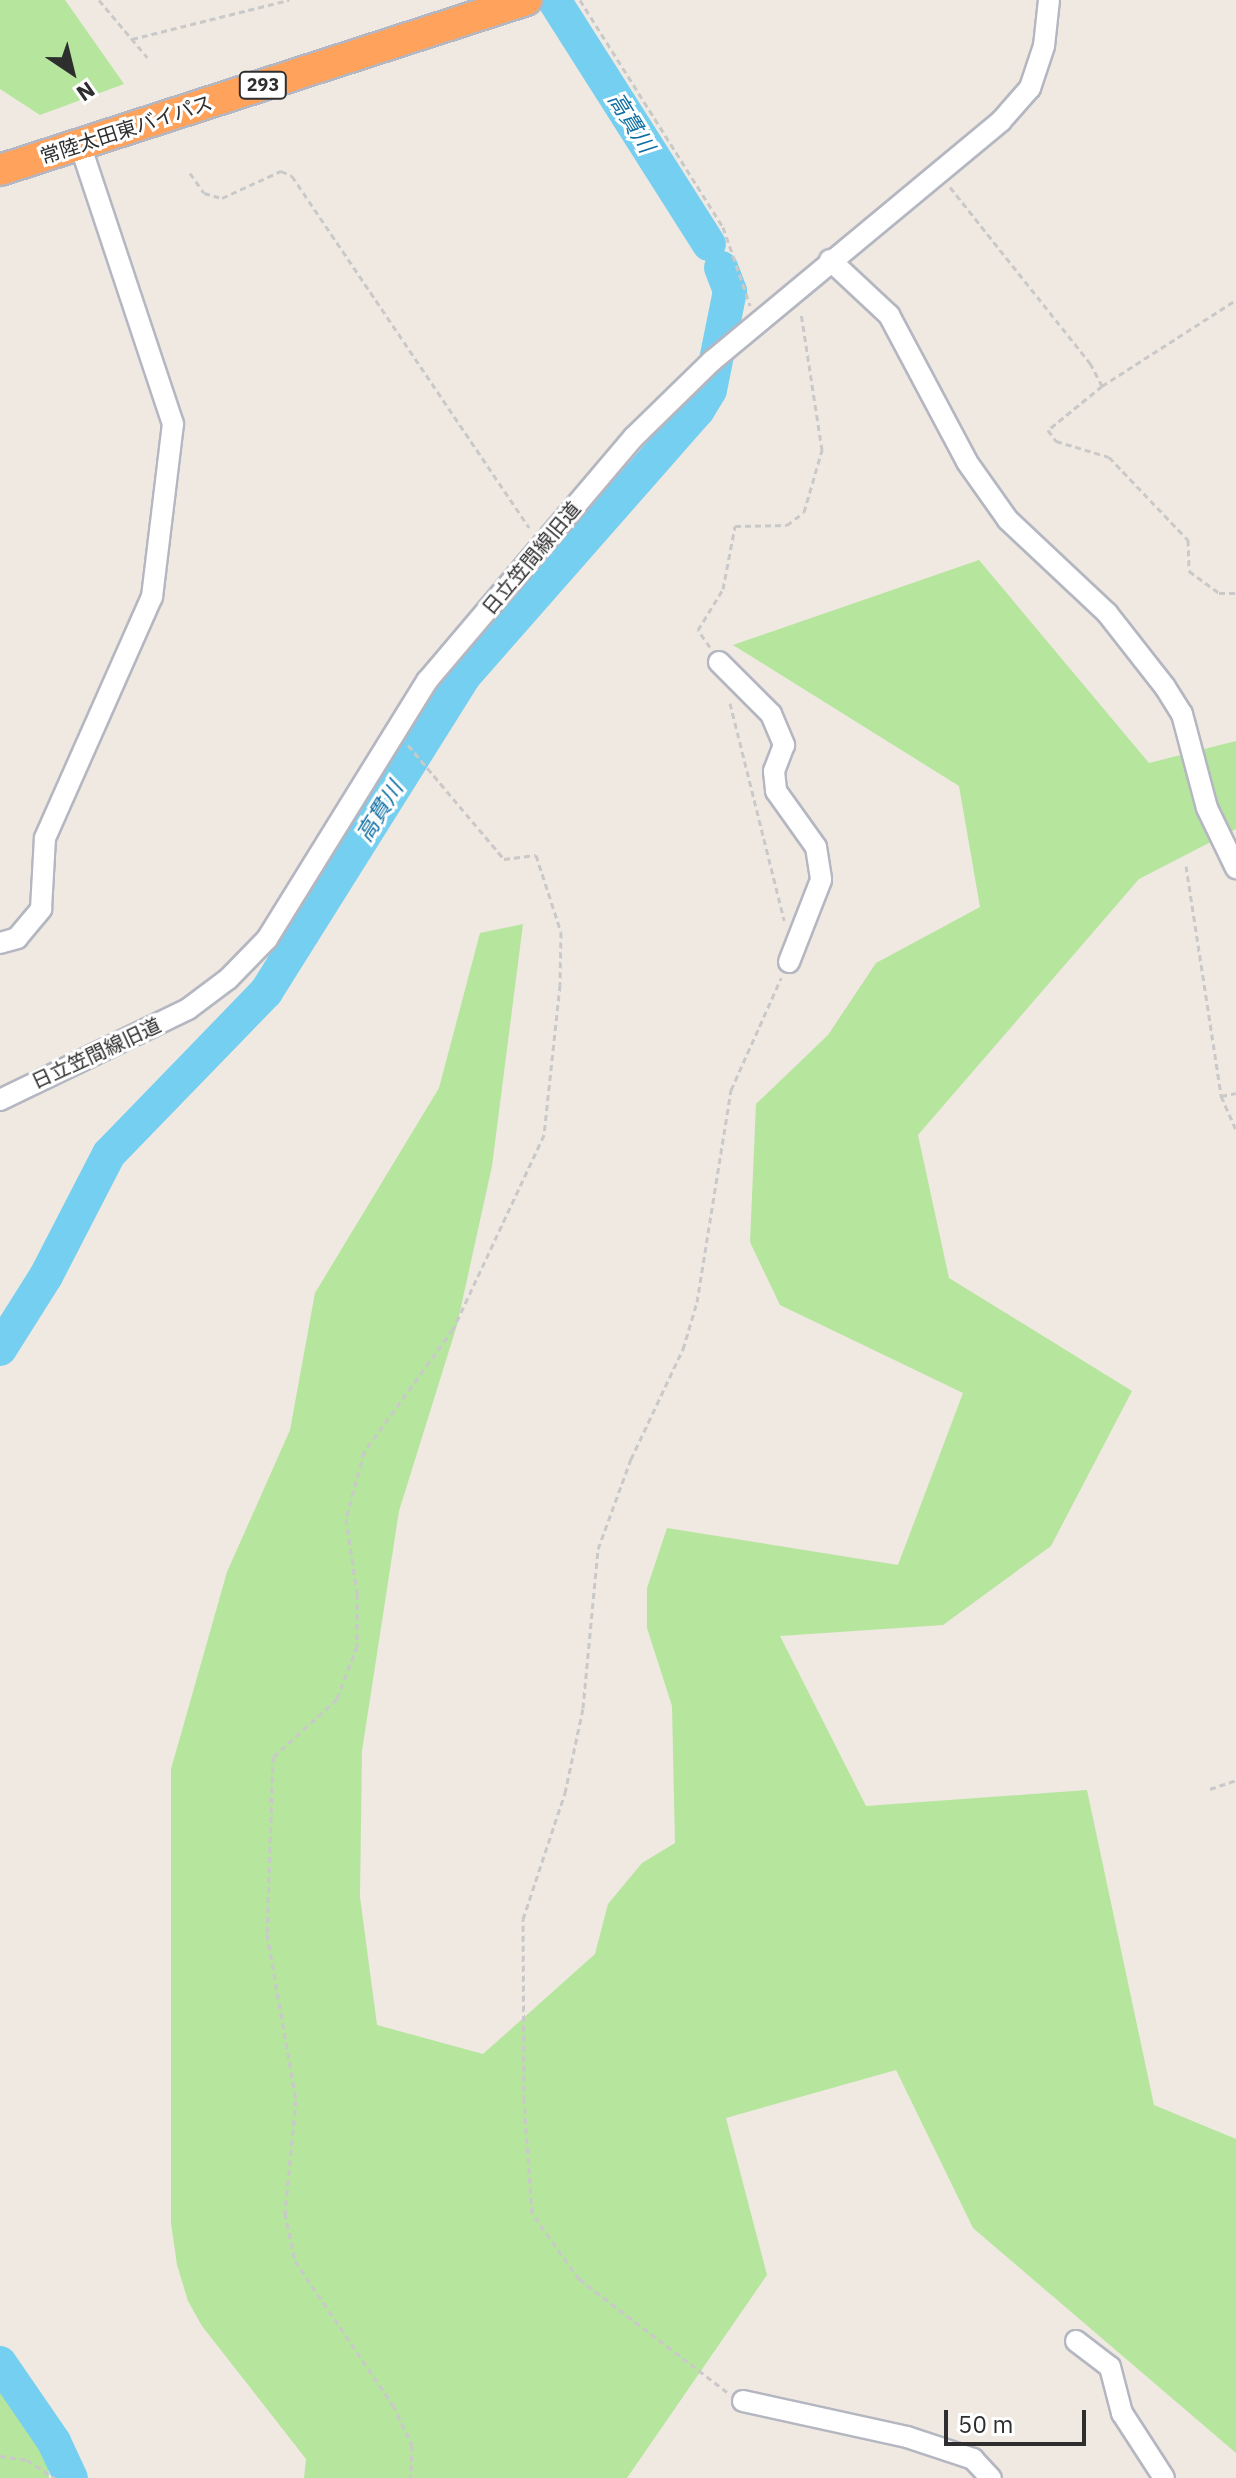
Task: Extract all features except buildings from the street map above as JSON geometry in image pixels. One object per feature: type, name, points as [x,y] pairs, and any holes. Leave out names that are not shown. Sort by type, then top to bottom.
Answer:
[{"type":"highway","name":"常陸太田東バイパス","points":[[0,170],[526,0]]},
{"type":"street","name":"日立笠間線旧道","points":[[0,1100],[188,1009],[228,979],[275,926],[427,681],[634,437],[712,361],[1001,121],[1030,88],[1044,46],[1049,0]]},
{"type":"street","points":[[0,943],[17,938],[41,909],[45,838],[152,597],[173,424],[80,144]]},
{"type":"street","points":[[830,260],[889,315],[967,462],[1008,520],[1107,613],[1165,687],[1182,714],[1207,808],[1236,868]]},
{"type":"street","points":[[719,662],[771,714],[784,745],[774,771],[776,791],[816,847],[821,880],[789,962]]},
{"type":"street","points":[[1076,2341],[1110,2367],[1122,2413],[1164,2478]]},
{"type":"street","points":[[743,2401],[907,2437],[973,2459],[991,2478]]},
{"type":"path","points":[[99,0],[147,57]]},
{"type":"path","points":[[132,39],[289,0]]},
{"type":"path","points":[[580,0],[723,227],[757,324]]},
{"type":"path","points":[[190,173],[204,193],[222,198],[281,171],[302,187],[541,546]]},
{"type":"path","points":[[938,172],[1090,363],[1102,386]]},
{"type":"path","points":[[719,662],[698,630],[723,589],[735,526],[787,525],[804,512],[822,450],[813,370],[796,292]]},
{"type":"path","points":[[1236,300],[1102,386],[1048,430],[1056,441],[1109,457],[1188,540],[1189,571],[1219,593],[1236,593]]},
{"type":"path","points":[[728,697],[784,921],[789,962],[731,1090],[697,1302],[683,1349],[631,1459],[598,1549],[583,1708],[565,1793],[523,1919],[522,1945],[532,2213],[579,2279],[703,2377],[743,2401]]},
{"type":"path","points":[[410,746],[426,761],[504,859],[536,855],[553,896],[561,932],[560,985],[544,1135],[453,1329],[364,1452],[346,1519],[357,1646],[337,1699],[273,1757],[267,1934],[296,2100],[285,2213],[295,2261],[393,2405],[412,2445],[411,2478]]},
{"type":"path","points":[[1186,866],[1221,1096],[1236,1129]]},
{"type":"path","points":[[1221,1096],[1236,1093]]},
{"type":"path","points":[[1210,1789],[1236,1780]]},
{"type":"path","points":[[0,2456],[27,2460],[55,2478]]},
{"type":"green space","points":[[0,0],[65,0],[124,84],[40,115],[0,89]]},
{"type":"green space","points":[[979,560],[1149,763],[1236,741],[1236,829],[1139,879],[918,1135],[949,1278],[1132,1391],[1051,1546],[943,1625],[780,1636],[866,1806],[1087,1790],[1154,2105],[1236,2139],[1236,2453],[973,2228],[896,2070],[726,2118],[767,2275],[627,2478],[304,2478],[306,2459],[202,2326],[188,2301],[177,2265],[171,2223],[171,1769],[227,1572],[290,1430],[315,1293],[439,1088],[480,933],[523,924],[492,1166],[457,1325],[399,1511],[362,1751],[360,1897],[377,2025],[483,2054],[595,1954],[608,1904],[642,1863],[675,1843],[672,1706],[647,1628],[647,1588],[667,1528],[898,1565],[963,1393],[780,1305],[750,1242],[756,1104],[828,1035],[876,963],[980,907],[959,786],[733,645]]},
{"type":"green space","points":[[0,2382],[46,2443],[49,2478],[0,2478]]},
{"type":"waterway","name":"高貫川","points":[[554,0],[709,244]]},
{"type":"waterway","name":"高貫川","points":[[0,1349],[46,1276],[109,1154],[266,992],[465,675],[698,410],[710,390],[730,291],[721,268]]},
{"type":"waterway","name":"高貫川","points":[[0,2363],[54,2442],[71,2478]]}]
